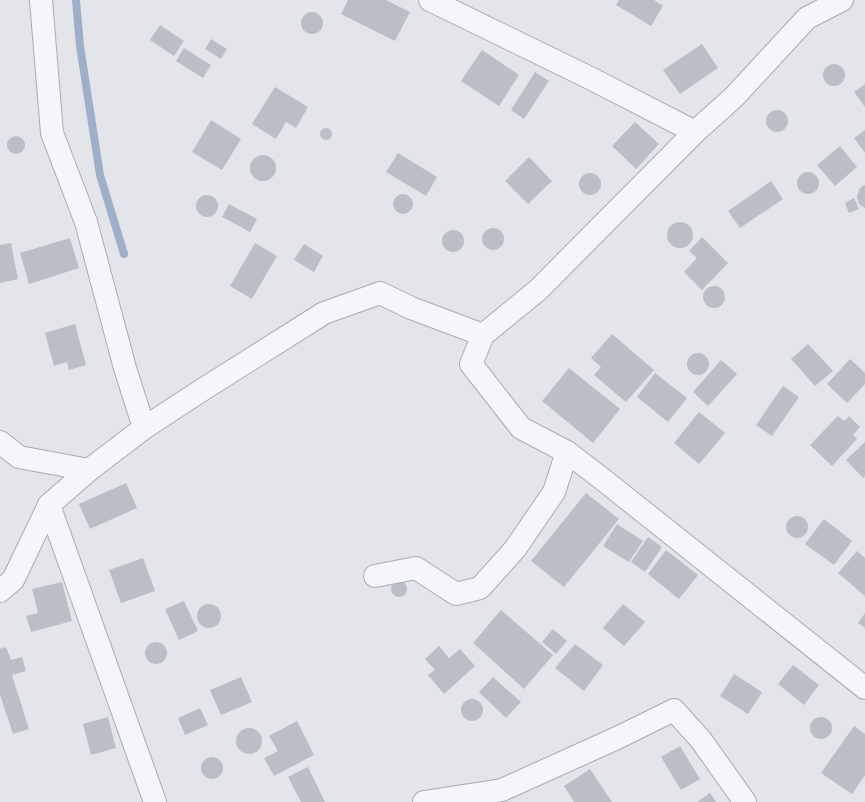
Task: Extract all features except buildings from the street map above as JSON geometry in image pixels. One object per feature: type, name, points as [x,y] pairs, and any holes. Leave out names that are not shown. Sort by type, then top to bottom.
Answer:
[{"type":"street","points":[[41,0],[52,133],[86,222],[125,368],[144,428]]},
{"type":"street","points":[[430,0],[590,78],[695,132]]},
{"type":"street","points":[[842,0],[807,18],[734,97],[695,132],[538,290],[483,335],[471,364],[521,428],[567,452],[865,688]]},
{"type":"street","points":[[0,591],[12,580],[49,505],[89,470],[144,428],[324,313],[380,293],[411,308],[483,335]]},
{"type":"street","points":[[0,442],[19,457],[89,470]]},
{"type":"street","points":[[375,576],[416,568],[456,594],[480,588],[515,549],[554,492],[567,452]]},
{"type":"street","points":[[49,505],[155,802]]},
{"type":"street","points":[[424,802],[502,790],[617,738],[674,710],[701,740],[745,802]]},
{"type":"waterway","points":[[76,0],[80,46],[100,175],[124,254]]}]
